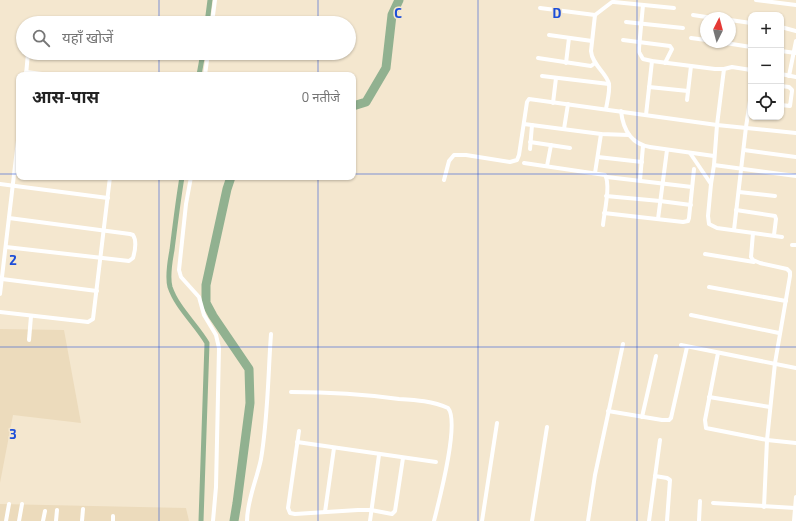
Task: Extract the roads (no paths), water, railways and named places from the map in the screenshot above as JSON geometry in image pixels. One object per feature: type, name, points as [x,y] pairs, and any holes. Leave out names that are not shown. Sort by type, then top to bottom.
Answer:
[{"type":"street","points":[[213,16],[215,0]]},
{"type":"street","points":[[756,0],[796,6]]},
{"type":"street","points":[[540,8],[595,15],[612,2],[674,8]]},
{"type":"street","points":[[643,5],[639,41],[640,52],[643,59],[691,66],[724,69],[732,67],[748,69]]},
{"type":"street","points":[[595,15],[591,56],[607,78],[609,84],[606,109]]},
{"type":"street","points":[[693,15],[700,16]]},
{"type":"street","points":[[736,21],[748,23]]},
{"type":"street","points":[[626,22],[683,28]]},
{"type":"street","points":[[784,28],[796,31]]},
{"type":"street","points":[[549,35],[592,41]]},
{"type":"street","points":[[566,63],[569,38]]},
{"type":"street","points":[[691,38],[700,39]]},
{"type":"street","points":[[623,40],[670,46],[672,49],[665,63]]},
{"type":"street","points":[[789,76],[796,41]]},
{"type":"street","points":[[736,45],[748,47]]},
{"type":"street","points":[[784,51],[794,53]]},
{"type":"street","points":[[538,58],[591,66],[595,63]]},
{"type":"street","points":[[26,72],[27,60]]},
{"type":"street","points":[[205,72],[207,60]]},
{"type":"street","points":[[646,116],[652,61]]},
{"type":"street","points":[[687,100],[691,66]]},
{"type":"street","points":[[724,69],[711,184],[708,216],[709,224],[717,228],[782,237]]},
{"type":"street","points":[[784,75],[796,76]]},
{"type":"street","points":[[542,76],[609,84]]},
{"type":"street","points":[[553,103],[556,78]]},
{"type":"street","points":[[649,87],[688,92]]},
{"type":"street","points":[[784,87],[791,88],[792,91],[790,106],[784,105]]},
{"type":"street","points":[[444,180],[448,161],[454,155],[466,155],[510,162],[517,160],[528,99],[606,109],[646,116],[796,133]]},
{"type":"street","points":[[564,129],[568,104]]},
{"type":"street","points":[[621,112],[623,123],[629,136],[643,146],[714,156]]},
{"type":"street","points":[[734,230],[748,114]]},
{"type":"street","points":[[524,124],[629,136]]},
{"type":"street","points":[[530,149],[532,125]]},
{"type":"street","points":[[595,173],[601,134]]},
{"type":"street","points":[[530,142],[570,148]]},
{"type":"street","points":[[547,166],[550,145]]},
{"type":"street","points":[[640,180],[643,146]]},
{"type":"street","points":[[658,219],[667,150]]},
{"type":"street","points":[[744,150],[796,157]]},
{"type":"street","points":[[690,153],[711,184]]},
{"type":"street","points":[[598,157],[642,162]]},
{"type":"street","points":[[524,163],[595,173],[605,175],[607,177],[692,187]]},
{"type":"street","points":[[714,165],[796,176]]},
{"type":"street","points":[[0,294],[16,166]]},
{"type":"street","points":[[604,213],[686,222],[690,218],[694,169]]},
{"type":"street","points":[[603,225],[607,177]]},
{"type":"street","points":[[0,312],[91,322],[94,316],[110,180]]},
{"type":"street","points":[[190,180],[186,204],[179,270],[181,277],[199,297],[204,314],[216,335],[219,348],[216,487],[213,521]]},
{"type":"street","points":[[0,184],[108,198]]},
{"type":"street","points":[[739,192],[775,196]]},
{"type":"street","points":[[606,196],[691,205]]},
{"type":"street","points":[[736,210],[775,216],[774,236]]},
{"type":"street","points":[[6,247],[130,261],[134,255],[135,239],[133,235],[9,218]]},
{"type":"street","points":[[753,233],[751,257],[755,262]]},
{"type":"street","points":[[705,254],[784,267],[790,272],[790,281],[779,333],[770,407],[764,507]]},
{"type":"street","points":[[2,279],[97,291]]},
{"type":"street","points":[[709,287],[786,300]]},
{"type":"street","points":[[691,315],[779,333]]},
{"type":"street","points":[[29,340],[31,316]]},
{"type":"street","points":[[247,521],[250,499],[261,459],[264,436],[270,334]]},
{"type":"street","points":[[588,521],[595,475],[623,344]]},
{"type":"street","points":[[681,345],[796,368]]},
{"type":"street","points":[[608,410],[662,420],[671,418],[687,347]]},
{"type":"street","points":[[718,353],[704,420],[706,428],[767,440],[796,443]]},
{"type":"street","points":[[642,417],[656,356]]},
{"type":"street","points":[[291,392],[355,393],[427,402],[448,408],[452,415],[450,441],[434,521]]},
{"type":"street","points":[[709,397],[770,407]]},
{"type":"street","points":[[482,521],[497,423]]},
{"type":"street","points":[[532,521],[547,427]]},
{"type":"street","points":[[299,431],[288,511],[290,513],[371,510],[390,514],[394,513],[403,458]]},
{"type":"street","points":[[649,521],[660,440]]},
{"type":"street","points":[[297,442],[436,462]]},
{"type":"street","points":[[325,512],[334,448]]},
{"type":"street","points":[[370,521],[379,454]]},
{"type":"street","points":[[655,476],[670,480],[667,521]]},
{"type":"street","points":[[794,521],[796,497]]},
{"type":"street","points":[[699,521],[700,501]]},
{"type":"street","points":[[713,503],[795,508]]},
{"type":"street","points":[[6,521],[9,504]]},
{"type":"street","points":[[18,521],[22,504]]},
{"type":"street","points":[[82,521],[83,509]]},
{"type":"street","points":[[56,521],[57,510]]},
{"type":"street","points":[[43,521],[45,511]]},
{"type":"waterway","points":[[208,16],[210,0]]},
{"type":"waterway","points":[[356,105],[366,102],[386,68],[392,15],[399,0]]},
{"type":"waterway","points":[[200,72],[202,60]]},
{"type":"waterway","points":[[182,180],[169,278],[170,287],[177,302],[207,343],[201,521]]},
{"type":"waterway","points":[[230,180],[206,285],[206,303],[213,316],[249,369],[250,403],[234,521]]}]
